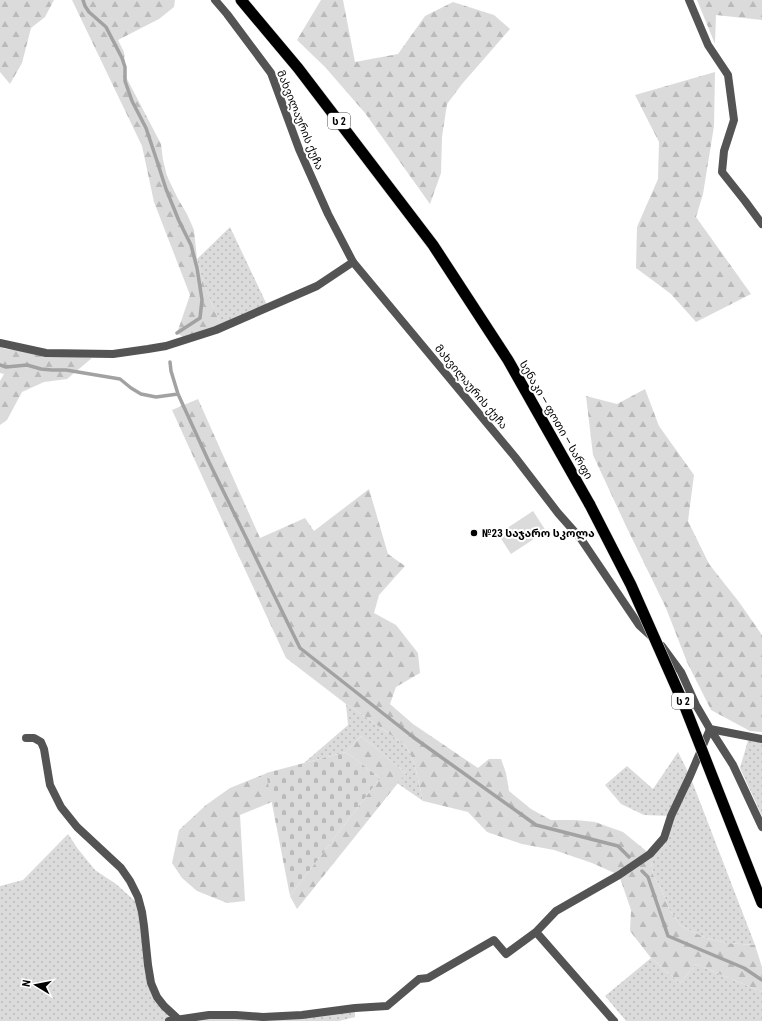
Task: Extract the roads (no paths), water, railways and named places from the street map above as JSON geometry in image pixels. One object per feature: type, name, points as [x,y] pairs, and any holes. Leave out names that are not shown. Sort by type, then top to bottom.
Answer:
[{"type":"highway","name":"სენაკი — ფოთი — სარფი","points":[[241,0],[298,68],[433,245],[508,360],[590,505],[631,585],[685,707],[762,903]]},
{"type":"street","name":"მახვილაურის ქუჩა","points":[[214,0],[227,14],[271,73],[299,149],[328,214],[353,262],[515,457],[558,513],[581,539],[639,624],[661,646],[681,672],[696,705],[733,765],[762,827]]},
{"type":"street","points":[[689,0],[708,45],[728,75],[734,120],[724,151],[722,172],[746,201],[762,224]]},
{"type":"street","points":[[0,343],[46,353],[113,354],[161,347],[216,330],[318,286],[353,262]]},
{"type":"street","points":[[170,1021],[209,1015],[263,1017],[294,1016],[355,1008],[387,1006],[419,979],[428,978],[494,940],[506,954],[536,932],[556,911],[619,875],[650,854],[664,838],[671,816],[710,729],[762,739]]},
{"type":"street","points":[[26,738],[34,738],[41,742],[44,749],[50,785],[61,807],[77,827],[121,868],[130,882],[138,897],[142,912],[151,984],[157,997],[178,1019]]},
{"type":"street","points":[[536,932],[614,1021]]},
{"type":"waterway","points":[[83,0],[89,12],[106,27],[122,58],[125,67],[125,81],[132,101],[146,128],[166,189],[191,245],[197,268],[202,300],[200,318],[177,333]]},
{"type":"waterway","points":[[170,362],[171,371],[178,394],[209,462],[300,648],[413,737],[536,825],[618,846],[629,857]]},
{"type":"waterway","points":[[0,365],[6,367],[27,365],[41,369],[66,370],[120,379],[141,394],[156,397],[178,394]]},
{"type":"waterway","points":[[642,871],[648,877],[668,936],[744,968],[762,980]]},
{"type":"place","name":"№23 საჯარო სკოლა","points":[[474,533]]}]
